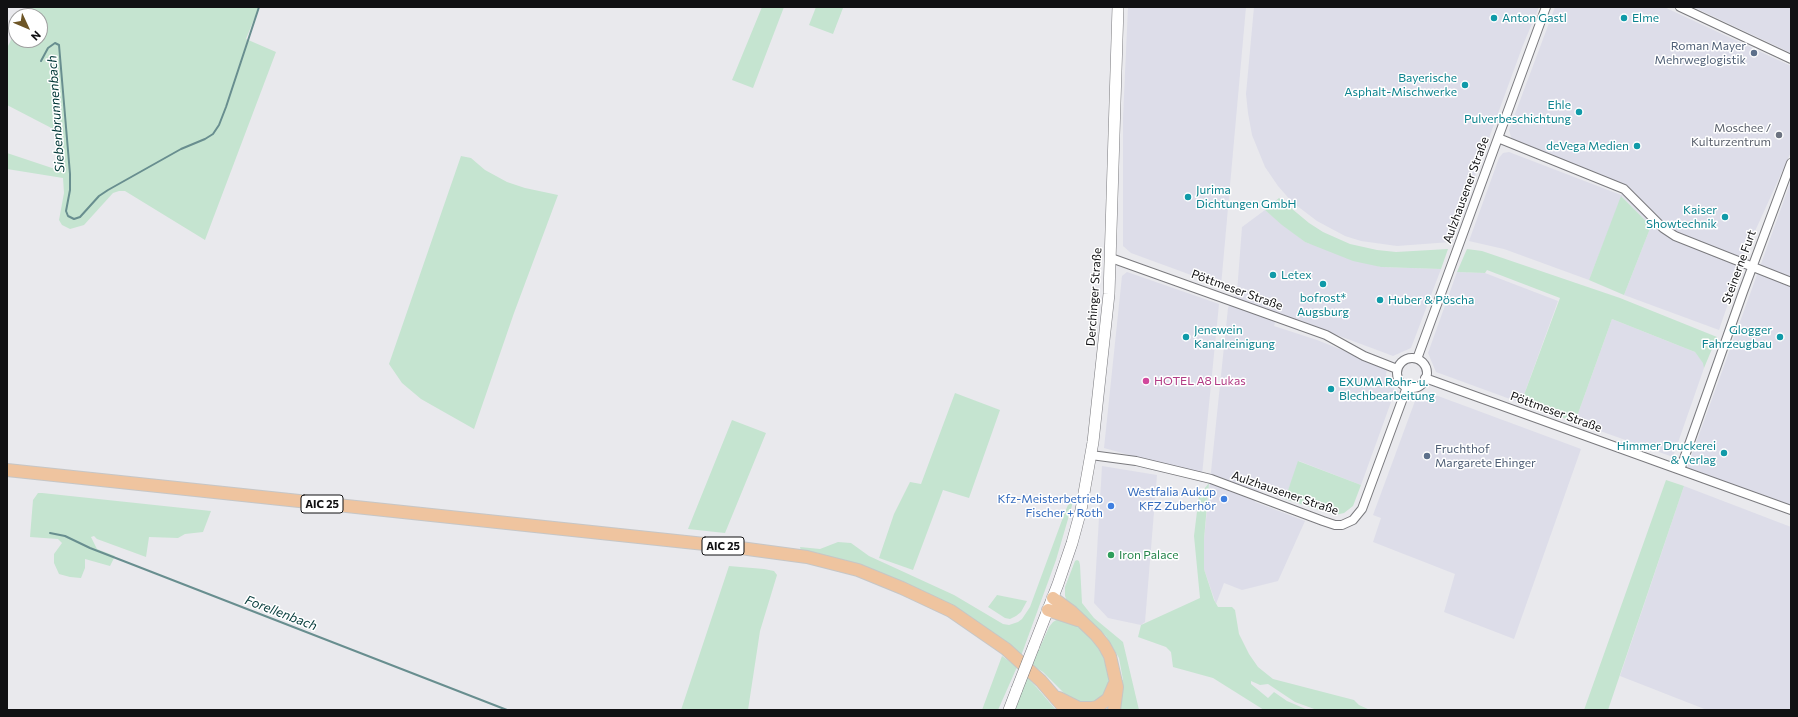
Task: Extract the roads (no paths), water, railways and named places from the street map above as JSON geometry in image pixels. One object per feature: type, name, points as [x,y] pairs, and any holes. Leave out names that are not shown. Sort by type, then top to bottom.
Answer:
[{"type":"main road","name":"Derchinger Straße","points":[[1009,710],[1058,584],[1078,521],[1091,455],[1108,309],[1111,258],[1113,140],[1118,7]]},
{"type":"main road","name":"AIC 25","points":[[7,470],[733,547],[807,557],[858,570],[902,588],[951,611],[1006,649],[1055,696],[1066,710]]},
{"type":"main road","points":[[1053,598],[1083,622],[1104,645],[1110,656],[1116,680],[1117,695],[1114,710]]},
{"type":"main road","points":[[1048,610],[1083,622]]},
{"type":"main road","points":[[1055,696],[1079,708],[1098,707],[1108,699],[1116,680]]},
{"type":"street","name":"Aulzhausener Straße","points":[[1417,359],[1546,7]]},
{"type":"street","points":[[1680,7],[1791,59]]},
{"type":"street","points":[[1498,138],[1624,189],[1663,228],[1675,236],[1791,282]]},
{"type":"street","name":"Steinerne Furt","points":[[1680,470],[1752,267],[1791,163]]},
{"type":"street","name":"Pöttmeser Straße","points":[[1111,258],[1326,335],[1364,356],[1397,369]]},
{"type":"street","points":[[1417,359],[1424,364],[1426,369],[1426,378],[1420,385],[1411,388],[1406,387],[1400,381],[1397,369],[1405,360],[1417,359]]},
{"type":"street","name":"Pöttmeser Straße","points":[[1426,378],[1791,510]]},
{"type":"street","name":"Aulzhausener Straße","points":[[1091,455],[1136,461],[1211,479],[1323,521],[1335,525],[1342,525],[1353,520],[1362,509],[1406,387]]},
{"type":"waterway","name":"Siebenbrunnenbach","points":[[41,61],[48,48],[55,43],[59,45],[70,174],[70,190],[66,211],[68,216],[74,219],[80,217],[99,196],[108,190],[181,149],[213,134],[219,125],[226,107],[259,7]]},
{"type":"waterway","name":"Forellenbach","points":[[50,533],[65,536],[90,548],[507,710]]},
{"type":"place","name":"Anton Gastl","points":[[1494,18]]},
{"type":"place","name":"Elme","points":[[1624,18]]},
{"type":"place","name":"Roman Mayer Mehrweglogistik","points":[[1754,53]]},
{"type":"place","name":"Bayerische Asphalt-Mischwerke","points":[[1465,85]]},
{"type":"place","name":"Ehle Pulverbeschichtung","points":[[1579,112]]},
{"type":"place","name":"Moschee / Kulturzentrum","points":[[1779,135]]},
{"type":"place","name":"deVega Medien","points":[[1637,146]]},
{"type":"place","name":"Jurima Dichtungen GmbH","points":[[1188,197]]},
{"type":"place","name":"Kaiser Showtechnik","points":[[1725,217]]},
{"type":"place","name":"Letex","points":[[1273,275]]},
{"type":"place","name":"bofrost* Augsburg","points":[[1323,284]]},
{"type":"place","name":"Huber & Pöscha","points":[[1380,300]]},
{"type":"place","name":"Jenewein Kanalreinigung","points":[[1186,337]]},
{"type":"place","name":"Glogger Fahrzeugbau","points":[[1780,337]]},
{"type":"place","name":"HOTEL A8 Lukas","points":[[1146,381]]},
{"type":"place","name":"EXUMA Rohr- u. Blechbearbeitung","points":[[1331,389]]},
{"type":"place","name":"Himmer Druckerei & Verlag","points":[[1724,453]]},
{"type":"place","name":"Fruchthof Margarete Ehinger","points":[[1427,456]]},
{"type":"place","name":"Westfalia Aukup KFZ Zuberhör","points":[[1224,499]]},
{"type":"place","name":"Kfz-Meisterbetrieb Fischer + Roth","points":[[1111,506]]},
{"type":"place","name":"Iron Palace","points":[[1111,555]]}]
